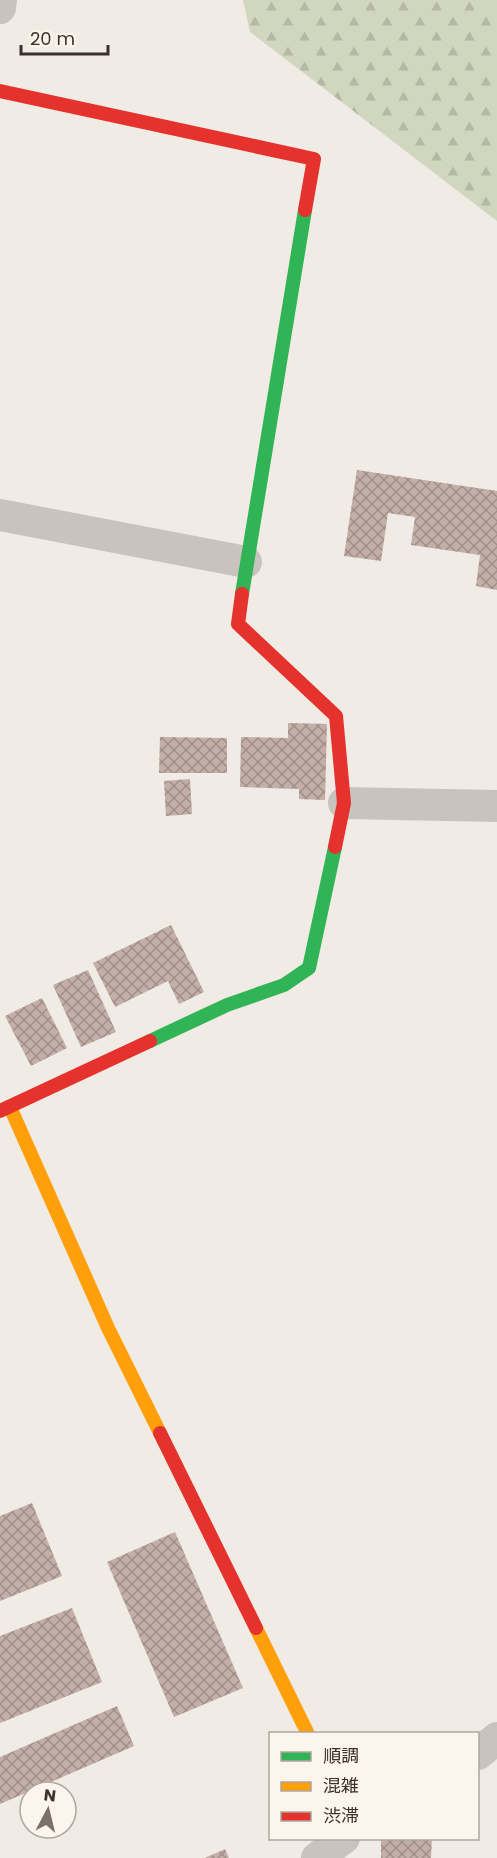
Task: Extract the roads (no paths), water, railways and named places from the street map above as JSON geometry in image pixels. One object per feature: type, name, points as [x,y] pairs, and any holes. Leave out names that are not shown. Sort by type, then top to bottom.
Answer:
[{"type":"street","points":[[0,8],[1,0]]},
{"type":"street","points":[[0,91],[314,159],[246,562],[238,624],[336,716],[344,803],[309,968],[284,985],[227,1005],[5,1109],[108,1328],[307,1732]]},
{"type":"street","points":[[0,515],[246,562]]},
{"type":"street","points":[[344,803],[497,806]]},
{"type":"street","points":[[479,1752],[497,1738]]},
{"type":"street","points":[[317,1858],[343,1840]]}]
